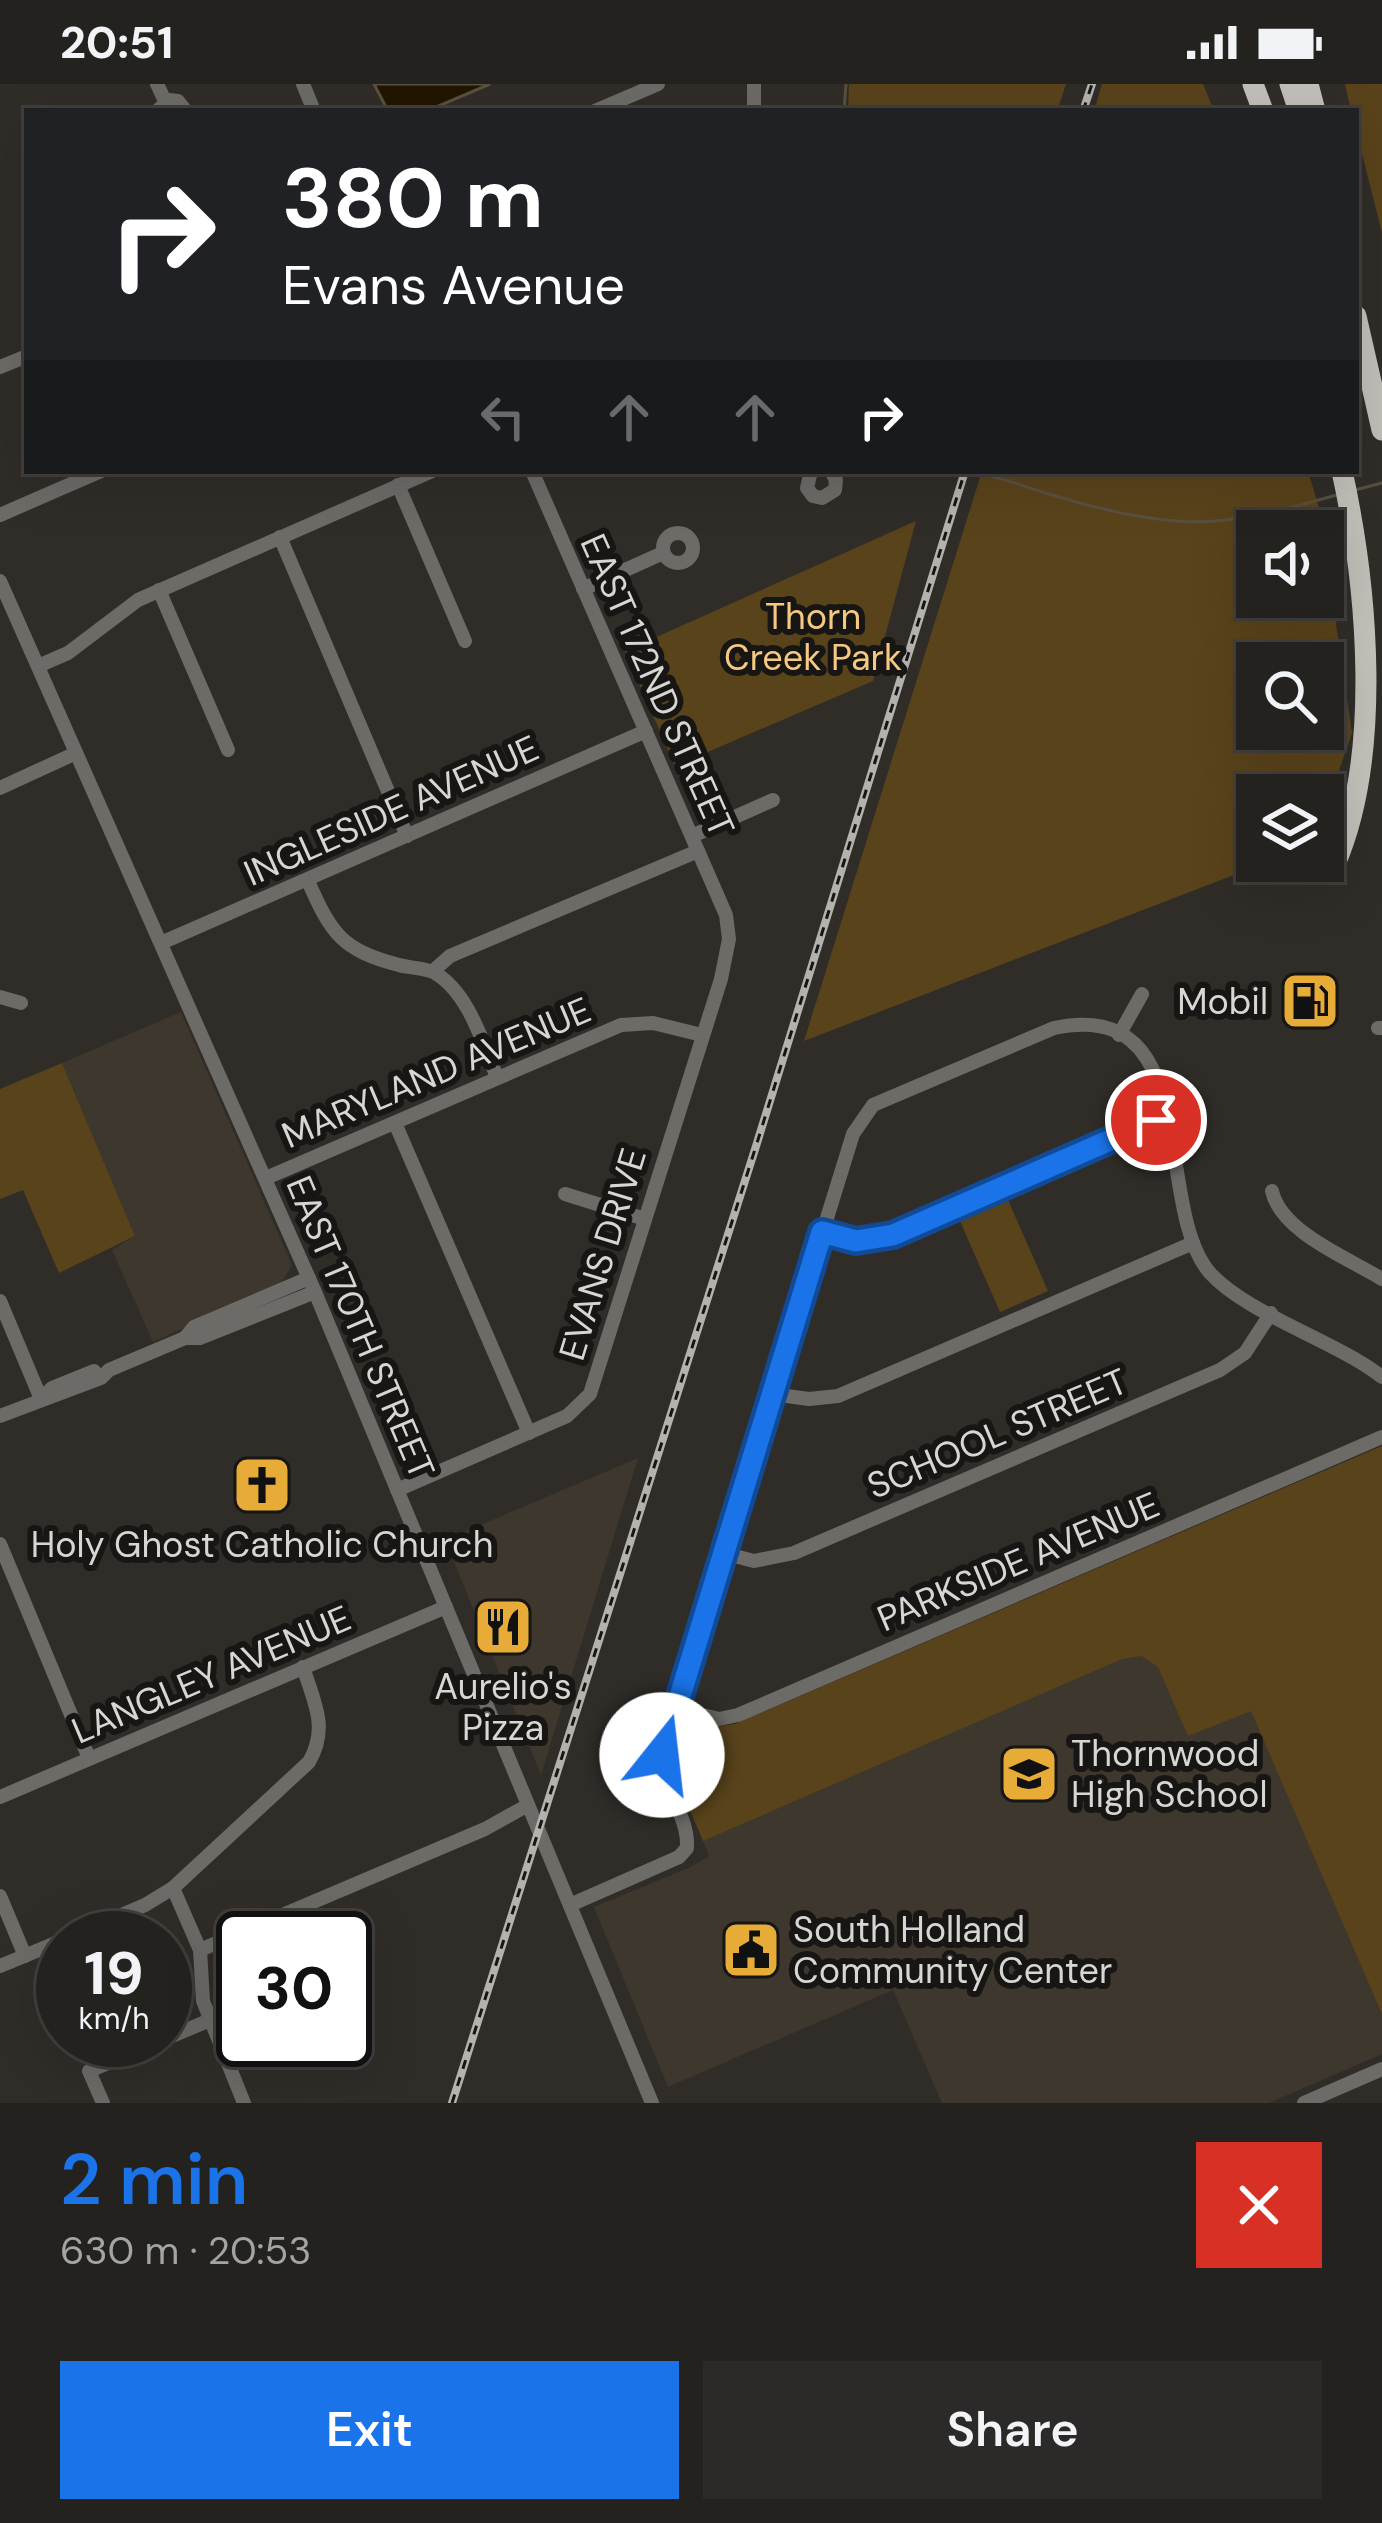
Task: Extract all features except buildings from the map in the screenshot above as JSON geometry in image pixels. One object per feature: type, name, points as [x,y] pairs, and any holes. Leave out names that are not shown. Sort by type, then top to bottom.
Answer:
[{"type":"highway","points":[[1359,329],[1382,430]]},
{"type":"highway","points":[[1343,474],[1382,591]]},
{"type":"highway","points":[[1344,851],[1358,820],[1372,754],[1374,650],[1355,474]]},
{"type":"street","points":[[157,84],[161,106]]},
{"type":"street","points":[[602,108],[658,84]]},
{"type":"street","points":[[0,514],[93,474]]},
{"type":"street","points":[[38,666],[68,653],[130,604],[425,474]]},
{"type":"street","name":"EAST 172ND STREET","points":[[533,474],[728,923]]},
{"type":"street","points":[[810,474],[807,488],[822,498],[832,494],[836,485],[832,474]]},
{"type":"street","points":[[398,485],[465,641]]},
{"type":"street","points":[[280,537],[407,836]]},
{"type":"street","points":[[583,589],[663,553]]},
{"type":"street","name":"EAST 170TH STREET","points":[[0,581],[312,1285],[652,2103]]},
{"type":"street","points":[[159,590],[228,750]]},
{"type":"street","name":"INGLESIDE AVENUE","points":[[161,943],[646,731]]},
{"type":"street","points":[[0,788],[76,753]]},
{"type":"street","points":[[433,971],[450,956],[694,843],[772,800]]},
{"type":"street","points":[[308,880],[329,926],[346,946],[394,964],[433,971],[466,1009],[497,1077]]},
{"type":"street","name":"EVANS DRIVE","points":[[397,1490],[568,1416],[590,1394],[724,965],[728,923]]},
{"type":"street","points":[[1119,1035],[1142,994]]},
{"type":"street","points":[[0,997],[21,1003]]},
{"type":"street","name":"MARYLAND AVENUE","points":[[266,1178],[632,1023],[702,1035]]},
{"type":"street","points":[[570,1905],[684,1853],[687,1833],[661,1763],[856,1126],[873,1106],[1054,1028],[1084,1025],[1119,1035],[1150,1063],[1159,1081],[1193,1243],[1204,1265],[1220,1282],[1382,1377]]},
{"type":"street","points":[[822,1232],[856,1241],[893,1235],[1168,1115]]},
{"type":"street","points":[[395,1123],[529,1433]]},
{"type":"street","points":[[1272,1191],[1287,1222],[1382,1279]]},
{"type":"street","points":[[565,1194],[644,1219]]},
{"type":"street","points":[[772,1394],[809,1399],[838,1396],[1193,1243]]},
{"type":"street","points":[[0,1416],[41,1399],[52,1388],[184,1338],[200,1338],[312,1285]]},
{"type":"street","points":[[0,1301],[41,1399]]},
{"type":"street","name":"SCHOOL STREET","points":[[723,1553],[754,1561],[794,1553],[1220,1370],[1245,1353],[1271,1313]]},
{"type":"street","name":"PARKSIDE AVENUE","points":[[675,1708],[719,1719],[738,1714],[1382,1438]]},
{"type":"street","points":[[0,1544],[89,1758]]},
{"type":"street","name":"LANGLEY AVENUE","points":[[0,1797],[446,1607]]},
{"type":"street","points":[[131,1911],[173,1888],[309,1762],[319,1745],[322,1724],[303,1667]]},
{"type":"street","points":[[200,1950],[485,1829],[528,1805]]},
{"type":"street","points":[[173,1888],[200,1950],[201,1990],[210,2020],[244,2103]]},
{"type":"street","points":[[0,1896],[25,1956]]},
{"type":"street","points":[[0,1966],[36,1951]]},
{"type":"street","points":[[192,2027],[210,2020]]},
{"type":"street","points":[[98,2067],[89,2071],[103,2103]]},
{"type":"street","points":[[1304,2103],[1382,2069]]},
{"type":"shaded area","points":[[374,84],[490,84],[434,108],[386,108]]},
{"type":"shaded area","points":[[181,1012],[292,1265],[273,1287],[153,1342],[112,1250],[135,1236],[62,1063]]},
{"type":"shaded area","name":"Thornwood High School","points":[[1382,1446],[1382,2054],[1269,2103],[942,2103],[893,1990],[668,2087],[594,1907],[709,1856],[675,1768],[684,1719],[714,1727],[735,1724]]},
{"type":"shaded area","points":[[638,1458],[541,1775],[445,1540]]},
{"type":"green space","points":[[849,84],[1066,84],[1058,108],[848,108]]},
{"type":"green space","points":[[1102,84],[1203,84],[1213,108],[1095,108]]},
{"type":"green space","points":[[1345,84],[1382,84],[1382,233],[1359,142],[1359,108],[1350,108]]},
{"type":"green space","points":[[981,474],[1309,474],[1320,510],[1236,510],[1236,618],[1337,618],[1339,642],[1236,642],[1236,750],[1344,750],[1344,678],[1352,733],[1338,774],[1236,774],[1236,874],[804,1041]]},
{"type":"green space","name":"Thorn Creek Park","points":[[916,521],[873,681],[675,766],[625,651]]},
{"type":"green space","points":[[62,1063],[135,1236],[59,1273],[23,1190],[0,1199],[0,1089]]},
{"type":"green space","points":[[1008,1200],[1048,1291],[1000,1312],[960,1221]]},
{"type":"green space","points":[[1382,1446],[1382,2014],[1251,1711],[1188,1736],[1158,1667],[1142,1656],[1122,1659],[703,1841],[677,1769],[684,1719],[714,1727],[735,1724]]},
{"type":"waterway","points":[[844,108],[846,84]]},
{"type":"waterway","points":[[987,474],[1099,508],[1175,521],[1238,519],[1340,494]]},
{"type":"waterway","points":[[1355,490],[1382,483]]},
{"type":"railway","points":[[1084,108],[1092,84]]},
{"type":"railway","points":[[452,2103],[964,474]]},
{"type":"place","name":"Mobil","points":[[1310,1001]]},
{"type":"place","name":"Holy Ghost Catholic Church","points":[[262,1485]]},
{"type":"place","name":"Aurelio's Pizza","points":[[503,1627]]},
{"type":"place","name":"Thornwood High School","points":[[1029,1774]]},
{"type":"place","name":"South Holland Community Center","points":[[751,1950]]},
{"type":"route","points":[[662,1755],[822,1232],[856,1241],[893,1235],[1156,1120]]}]
